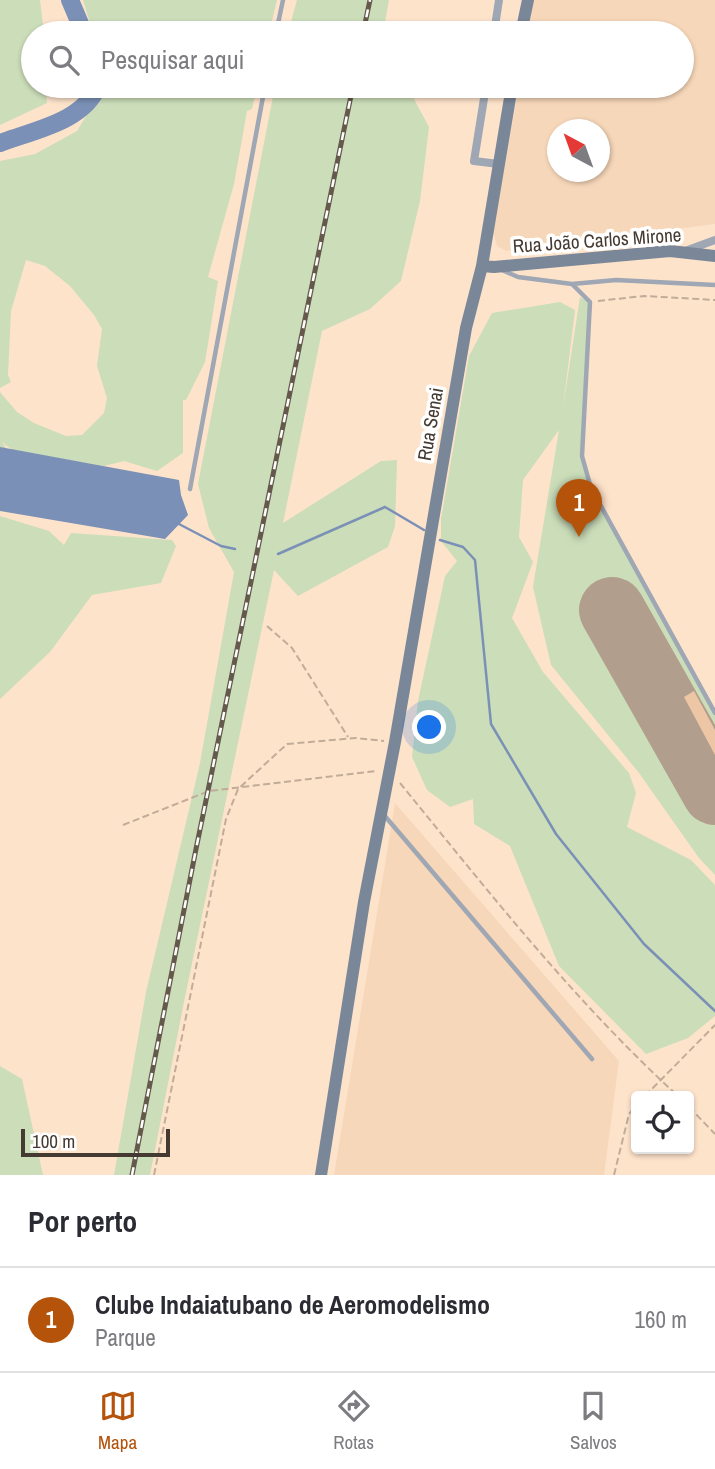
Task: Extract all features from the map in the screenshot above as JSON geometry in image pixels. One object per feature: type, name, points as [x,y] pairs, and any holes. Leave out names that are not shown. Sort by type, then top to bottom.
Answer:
[{"type":"street","points":[[496,21],[499,0]]},
{"type":"street","points":[[484,98],[474,161],[499,164]]},
{"type":"street","name":"Rua Senai","points":[[321,1175],[388,769],[395,742],[466,328],[488,266],[499,164],[510,98]]},
{"type":"street","points":[[685,251],[715,240]]},
{"type":"street","name":"Rua João Carlos Mirone","points":[[488,266],[685,251],[715,256]]},
{"type":"lane","points":[[279,21],[283,0]]},
{"type":"lane","points":[[190,489],[263,98]]},
{"type":"lane","points":[[488,266],[517,277],[572,284],[615,280],[715,285]]},
{"type":"lane","points":[[572,284],[590,302],[582,456],[590,488],[715,713]]},
{"type":"lane","points":[[381,811],[593,1059]]},
{"type":"path","points":[[590,302],[644,296],[715,300]]},
{"type":"path","points":[[267,626],[292,648],[349,738]]},
{"type":"path","points":[[154,1175],[226,818],[238,789],[288,744],[349,738],[395,742]]},
{"type":"path","points":[[123,825],[209,791],[388,769],[562,979],[672,1091]]},
{"type":"path","points":[[649,1091],[715,1025]]},
{"type":"path","points":[[614,1175],[631,1112]]},
{"type":"path","points":[[694,1112],[715,1134]]},
{"type":"shaded area","points":[[533,0],[715,0],[715,224],[506,251],[497,246],[493,232],[517,98],[694,98],[694,21],[530,21]]},
{"type":"shaded area","points":[[395,803],[619,1061],[604,1175],[334,1175]]},
{"type":"green space","points":[[0,0],[40,0],[43,21],[21,21],[21,98],[47,98],[47,103],[0,125]]},
{"type":"green space","points":[[83,0],[277,0],[272,21],[89,21]]},
{"type":"green space","points":[[297,0],[389,0],[385,21],[291,21]]},
{"type":"green space","points":[[94,98],[254,98],[252,109],[247,111],[234,184],[208,277],[218,281],[205,362],[186,400],[183,400],[183,453],[157,471],[124,461],[104,466],[12,450],[2,442],[10,454],[0,454],[0,392],[17,412],[34,423],[66,436],[82,435],[104,413],[107,398],[97,366],[102,329],[70,286],[45,266],[26,260],[11,311],[8,375],[11,382],[0,388],[0,161],[35,154],[77,131],[92,106]]},
{"type":"green space","points":[[273,98],[413,98],[429,127],[420,201],[401,281],[370,309],[322,331],[283,523],[381,461],[397,460],[395,526],[388,547],[298,596],[274,570],[150,1175],[114,1175],[146,992],[200,763],[234,572],[209,528],[198,484]]},
{"type":"green space","points":[[580,297],[590,302],[582,456],[591,488],[715,714],[715,875],[699,858],[639,773],[551,665],[533,587],[559,430],[523,480],[519,537],[533,562],[512,618],[543,672],[629,773],[636,793],[627,827],[691,860],[715,885],[715,1016],[688,1038],[646,1054],[559,966],[510,846],[474,824],[473,799],[450,807],[427,790],[412,757],[418,701],[445,576],[457,561],[441,541],[441,519],[469,356],[492,313],[560,302],[575,310],[563,408]]},
{"type":"green space","points":[[0,516],[49,531],[64,545],[71,533],[172,540],[176,546],[161,583],[92,595],[50,652],[0,699]]},
{"type":"green space","points":[[0,1066],[22,1079],[43,1175],[0,1175]]},
{"type":"water","points":[[0,447],[179,480],[188,515],[165,539],[0,511]]},
{"type":"building","points":[[694,691],[715,730],[715,755],[684,697]]},
{"type":"waterway","points":[[70,0],[79,21]]},
{"type":"waterway","points":[[0,143],[56,123],[81,108],[91,98]]},
{"type":"waterway","points":[[278,554],[385,507],[424,530]]},
{"type":"waterway","points":[[177,523],[221,546],[235,549]]},
{"type":"waterway","points":[[440,540],[463,547],[475,560],[491,724],[556,834],[644,944],[715,1011]]},
{"type":"runway","points":[[612,610],[715,792]]},
{"type":"railway","points":[[366,21],[370,0]]},
{"type":"railway","points":[[132,1175],[196,849],[351,98]]},
{"type":"place","name":"Clube Indaiatubano de Aeromodelismo","points":[[579,537]]}]
